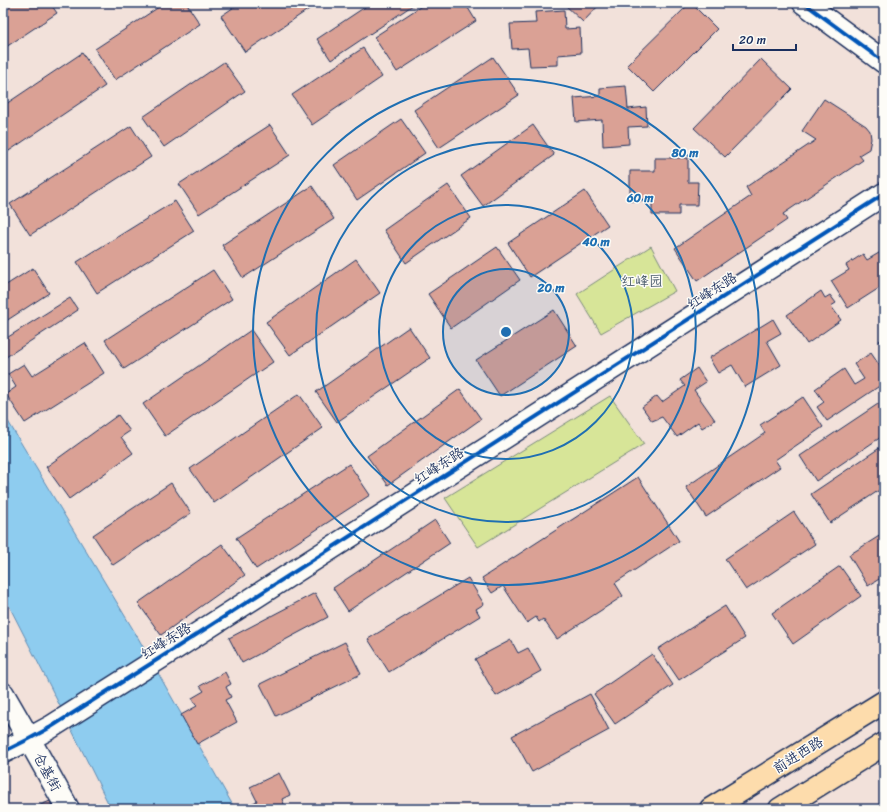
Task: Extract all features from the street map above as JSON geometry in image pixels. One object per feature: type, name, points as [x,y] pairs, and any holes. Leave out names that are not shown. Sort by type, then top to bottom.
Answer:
[{"type":"main road","name":"前进西路","points":[[711,809],[884,702]]},
{"type":"main road","points":[[780,809],[884,744]]},
{"type":"street","points":[[804,3],[884,62]]},
{"type":"street","name":"红峰东路","points":[[3,752],[29,740],[51,727],[884,194]]},
{"type":"street","name":"仓基街","points":[[3,694],[68,809]]},
{"type":"green space","name":"红峰园","points":[[651,246],[675,291],[601,333],[577,294]]},
{"type":"green space","points":[[610,396],[644,444],[478,547],[445,498]]},
{"type":"water","points":[[3,413],[137,636],[235,809],[111,809],[3,594]]},
{"type":"building","points":[[10,3],[50,3],[57,13],[3,49],[3,8]]},
{"type":"building","points":[[165,3],[186,3],[200,24],[115,80],[95,49]]},
{"type":"building","points":[[240,3],[318,3],[245,52],[221,16]]},
{"type":"building","points":[[371,3],[416,3],[331,60],[317,39]]},
{"type":"building","points":[[426,3],[465,3],[476,21],[397,72],[374,37]]},
{"type":"building","points":[[482,3],[490,3],[484,7]]},
{"type":"building","points":[[563,3],[601,3],[583,22]]},
{"type":"building","points":[[690,3],[717,29],[654,92],[627,65]]},
{"type":"building","points":[[564,10],[565,29],[580,28],[581,53],[558,55],[558,65],[530,66],[528,48],[512,49],[510,24],[536,23],[535,12]]},
{"type":"building","points":[[363,48],[382,77],[312,125],[292,95]]},
{"type":"building","points":[[82,53],[105,86],[3,155],[3,106]]},
{"type":"building","points":[[493,57],[519,95],[439,148],[414,110]]},
{"type":"building","points":[[761,59],[792,89],[725,157],[694,128]]},
{"type":"building","points":[[224,62],[245,91],[164,147],[143,117]]},
{"type":"building","points":[[626,86],[628,109],[646,107],[647,126],[628,127],[629,144],[603,146],[602,120],[576,122],[574,98],[600,96],[600,88]]},
{"type":"building","points":[[824,99],[866,126],[870,131],[871,139],[869,149],[859,155],[863,160],[783,214],[787,220],[697,281],[675,248],[751,196],[746,187],[816,140],[802,131]]},
{"type":"building","points":[[401,119],[425,153],[357,200],[334,165]]},
{"type":"building","points":[[270,125],[290,155],[199,214],[179,184]]},
{"type":"building","points":[[533,125],[554,155],[483,206],[461,176]]},
{"type":"building","points":[[131,126],[151,157],[30,235],[10,204]]},
{"type":"building","points":[[655,158],[688,158],[688,182],[698,182],[697,205],[679,205],[679,215],[652,215],[652,201],[630,201],[630,171],[655,171]]},
{"type":"building","points":[[448,185],[471,218],[406,263],[384,230]]},
{"type":"building","points":[[312,186],[334,219],[243,278],[222,245]]},
{"type":"building","points":[[585,191],[608,225],[530,277],[508,243]]},
{"type":"building","points":[[175,201],[194,231],[97,293],[77,262]]},
{"type":"building","points":[[497,247],[520,280],[451,328],[428,294]]},
{"type":"building","points":[[884,250],[884,285],[848,308],[831,281],[849,270],[846,265],[863,254],[867,260]]},
{"type":"building","points":[[356,259],[380,293],[290,355],[266,322]]},
{"type":"building","points":[[33,268],[49,293],[3,323],[3,287]]},
{"type":"building","points":[[213,270],[232,299],[124,369],[105,340]]},
{"type":"building","points":[[821,291],[825,298],[830,295],[836,303],[831,306],[841,320],[807,344],[787,315]]},
{"type":"building","points":[[70,298],[78,310],[3,359],[3,336],[5,339]]},
{"type":"building","points":[[554,310],[577,346],[500,396],[476,360]]},
{"type":"building","points":[[773,319],[781,333],[767,341],[781,365],[745,387],[732,365],[718,373],[709,358]]},
{"type":"building","points":[[409,327],[430,358],[337,422],[316,392]]},
{"type":"building","points":[[251,330],[273,362],[165,436],[143,404]]},
{"type":"building","points":[[884,338],[884,348],[879,341]]},
{"type":"building","points":[[85,343],[104,373],[25,423],[6,394],[16,387],[8,374],[24,364],[32,376]]},
{"type":"building","points":[[871,353],[884,372],[884,383],[827,421],[817,407],[824,402],[815,389],[844,369],[854,385],[864,379],[854,364]]},
{"type":"building","points":[[697,368],[706,382],[694,390],[715,420],[702,428],[698,422],[677,437],[662,417],[652,421],[642,407],[657,396],[662,402],[685,386],[680,380]]},
{"type":"building","points":[[460,389],[481,419],[388,485],[367,456]]},
{"type":"building","points":[[299,394],[323,428],[214,503],[190,469]]},
{"type":"building","points":[[803,397],[823,427],[775,460],[780,467],[706,517],[686,487],[765,433],[760,425]]},
{"type":"building","points":[[884,400],[884,435],[816,481],[800,456]]},
{"type":"building","points":[[118,415],[130,431],[121,437],[133,453],[69,499],[46,467]]},
{"type":"building","points":[[884,445],[884,487],[830,523],[811,494]]},
{"type":"building","points":[[349,464],[370,495],[256,569],[236,538]]},
{"type":"building","points":[[638,477],[679,541],[615,583],[623,596],[557,639],[543,619],[539,622],[536,617],[527,623],[503,586],[492,593],[482,578]]},
{"type":"building","points":[[171,483],[191,513],[113,565],[93,535]]},
{"type":"building","points":[[794,512],[815,544],[746,590],[725,559]]},
{"type":"building","points":[[435,520],[450,543],[348,611],[333,588]]},
{"type":"building","points":[[884,533],[884,576],[868,586],[849,555]]},
{"type":"building","points":[[222,544],[245,575],[161,635],[138,603]]},
{"type":"building","points":[[840,566],[861,596],[793,644],[772,613]]},
{"type":"building","points":[[468,578],[484,604],[476,609],[480,616],[389,672],[368,639]]},
{"type":"building","points":[[315,593],[328,617],[242,663],[229,638]]},
{"type":"building","points":[[725,606],[745,638],[679,680],[658,649]]},
{"type":"building","points":[[511,640],[518,653],[528,648],[541,671],[496,696],[475,659]]},
{"type":"building","points":[[345,642],[361,674],[276,716],[260,684]]},
{"type":"building","points":[[652,654],[673,685],[615,724],[594,694]]},
{"type":"building","points":[[225,672],[231,684],[226,687],[231,697],[225,700],[237,722],[197,744],[181,715],[197,706],[192,698],[204,691],[200,686]]},
{"type":"building","points":[[590,694],[609,730],[532,772],[512,736]]},
{"type":"building","points":[[279,773],[290,795],[282,799],[286,809],[241,809],[257,801],[250,787]]},
{"type":"building","points":[[50,801],[53,809],[31,809]]},
{"type":"cycle path","points":[[804,3],[884,62]]},
{"type":"cycle path","points":[[3,752],[51,727],[884,194]]}]
